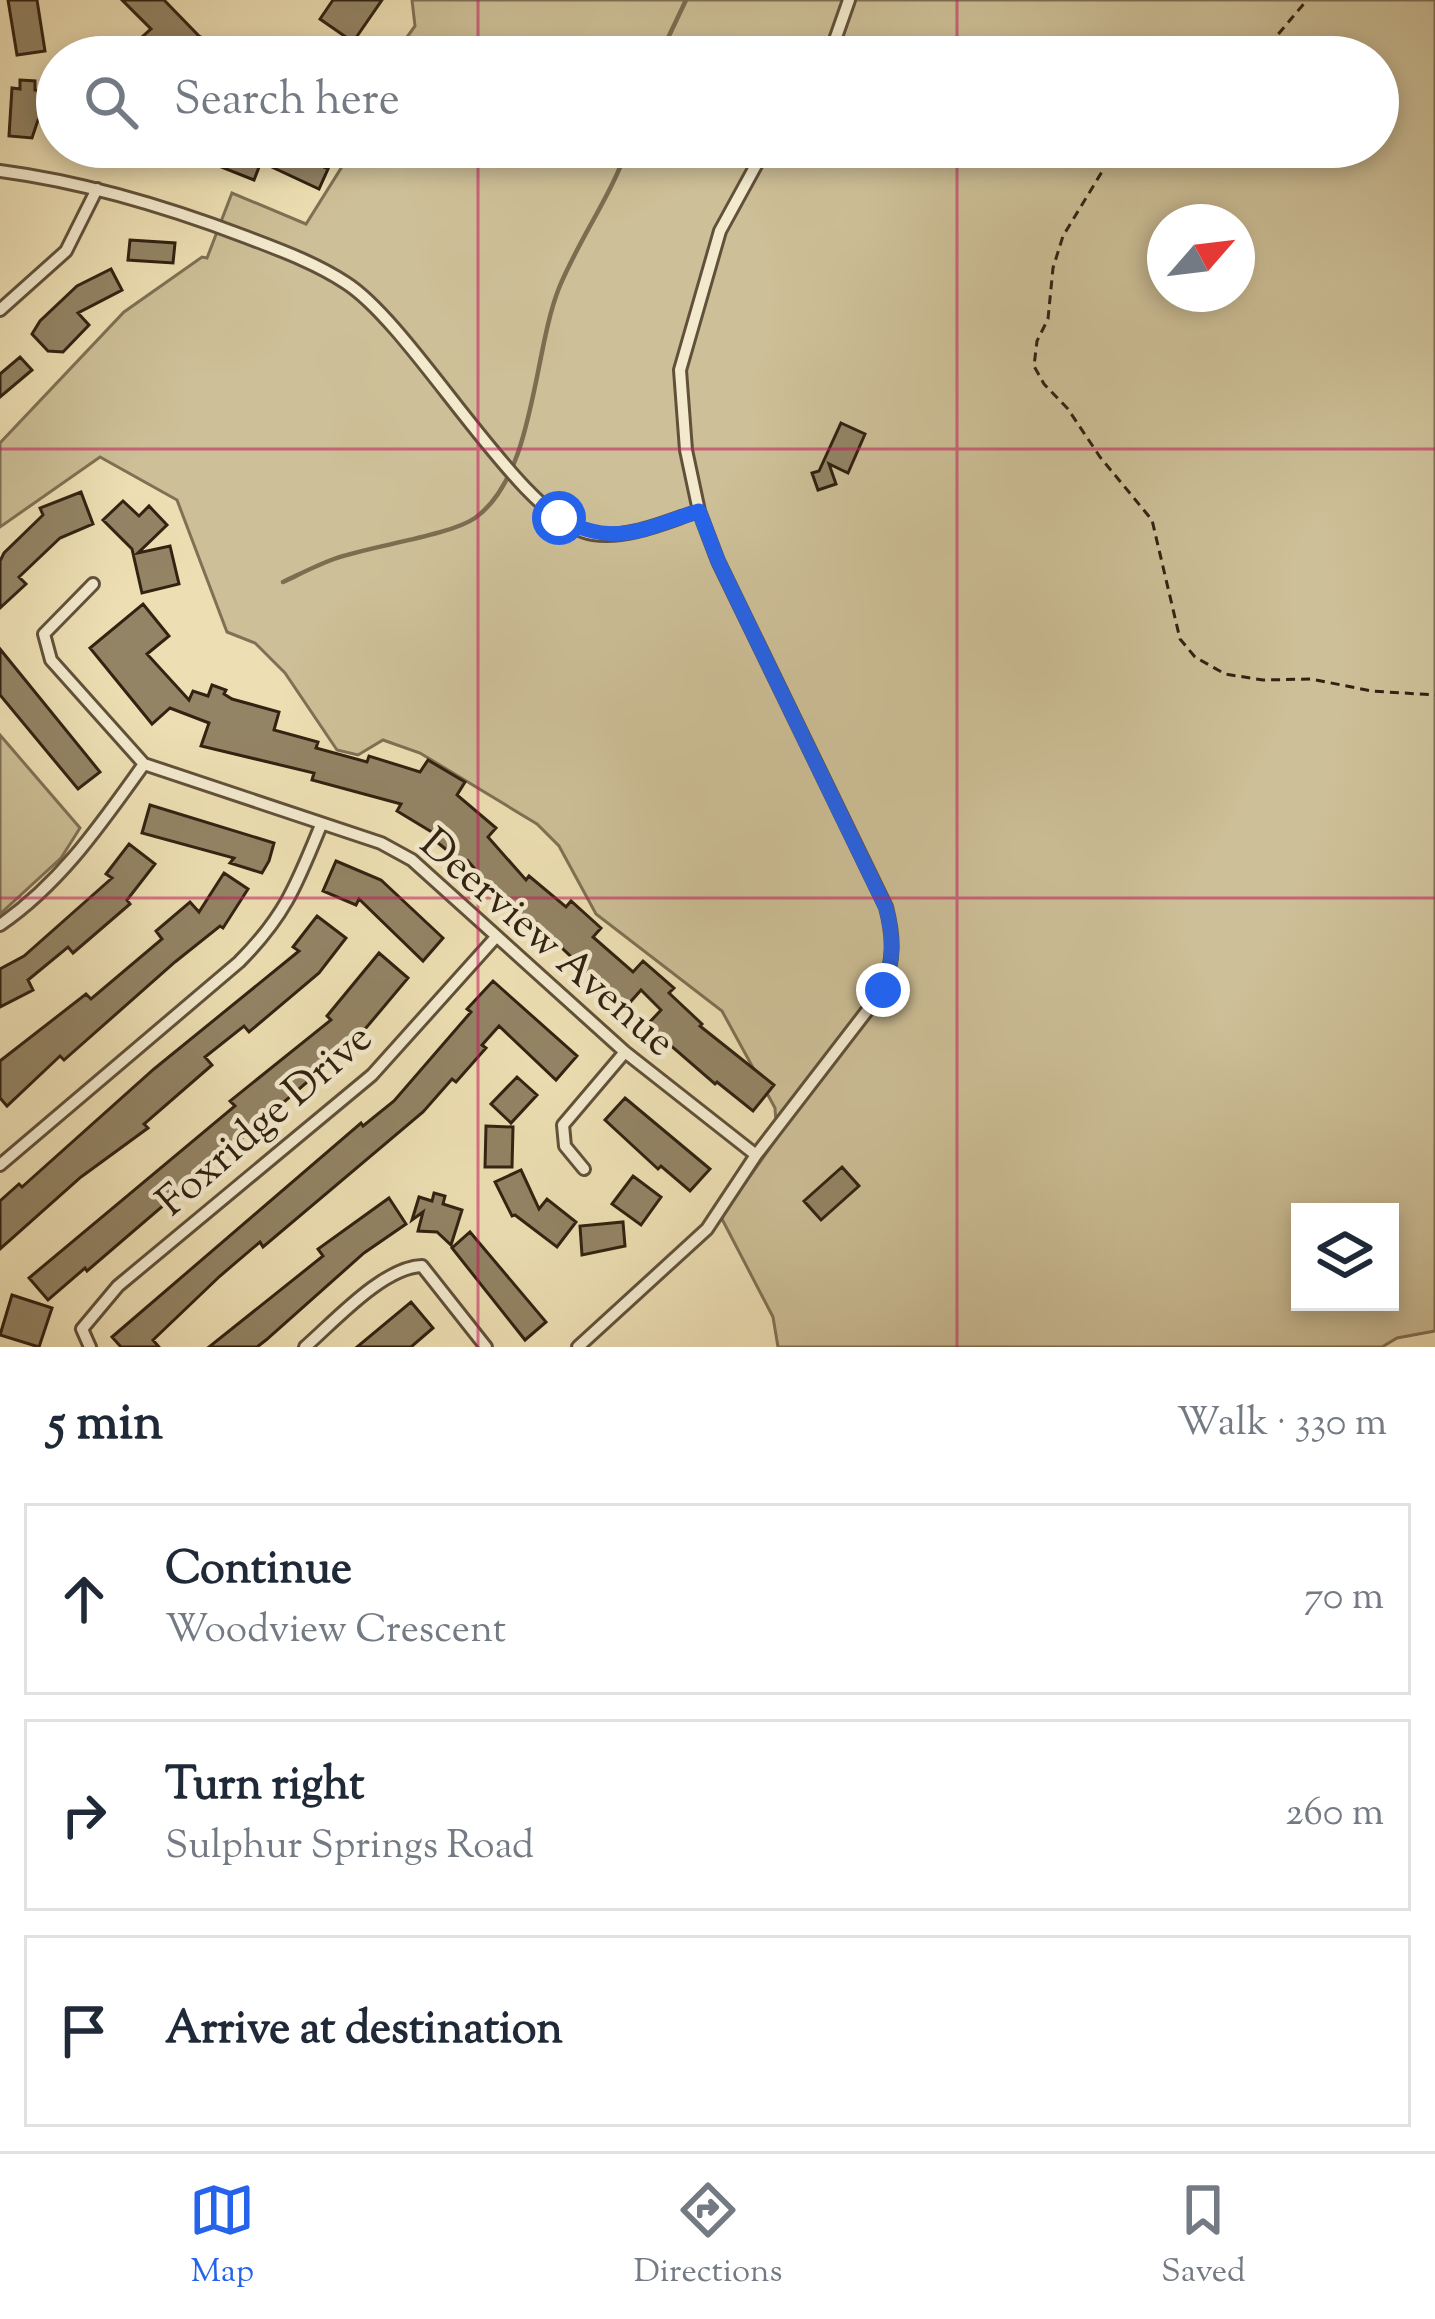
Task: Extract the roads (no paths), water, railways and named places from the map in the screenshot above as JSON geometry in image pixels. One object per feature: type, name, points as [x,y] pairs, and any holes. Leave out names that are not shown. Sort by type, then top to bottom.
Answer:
[{"type":"street","points":[[836,36],[849,0]]},
{"type":"street","points":[[578,1347],[707,1229],[756,1155],[883,990],[893,963],[892,931],[869,866],[718,561],[699,511],[686,451],[680,370],[720,231],[754,168]]},
{"type":"street","points":[[0,171],[97,189],[202,221],[291,254],[349,284],[405,341],[521,484],[559,518],[588,534],[622,535],[699,511]]},
{"type":"street","points":[[0,310],[66,251],[97,189]]},
{"type":"street","points":[[0,925],[32,903],[80,853],[144,764],[52,660],[44,634],[93,584]]},
{"type":"street","name":"Deerview Avenue","points":[[144,764],[381,843],[412,860],[625,1052],[756,1155]]},
{"type":"street","points":[[0,1165],[272,929],[292,896],[321,825]]},
{"type":"street","name":"Foxridge Drive","points":[[90,1347],[82,1329],[118,1286],[372,1076],[496,937]]},
{"type":"street","points":[[584,1169],[565,1146],[563,1125],[625,1052]]},
{"type":"street","points":[[305,1347],[388,1276],[407,1266],[422,1266],[486,1347]]},
{"type":"waterway","points":[[669,36],[686,0]]},
{"type":"waterway","points":[[283,582],[334,559],[463,524],[495,498],[521,443],[559,288],[619,168]]}]
